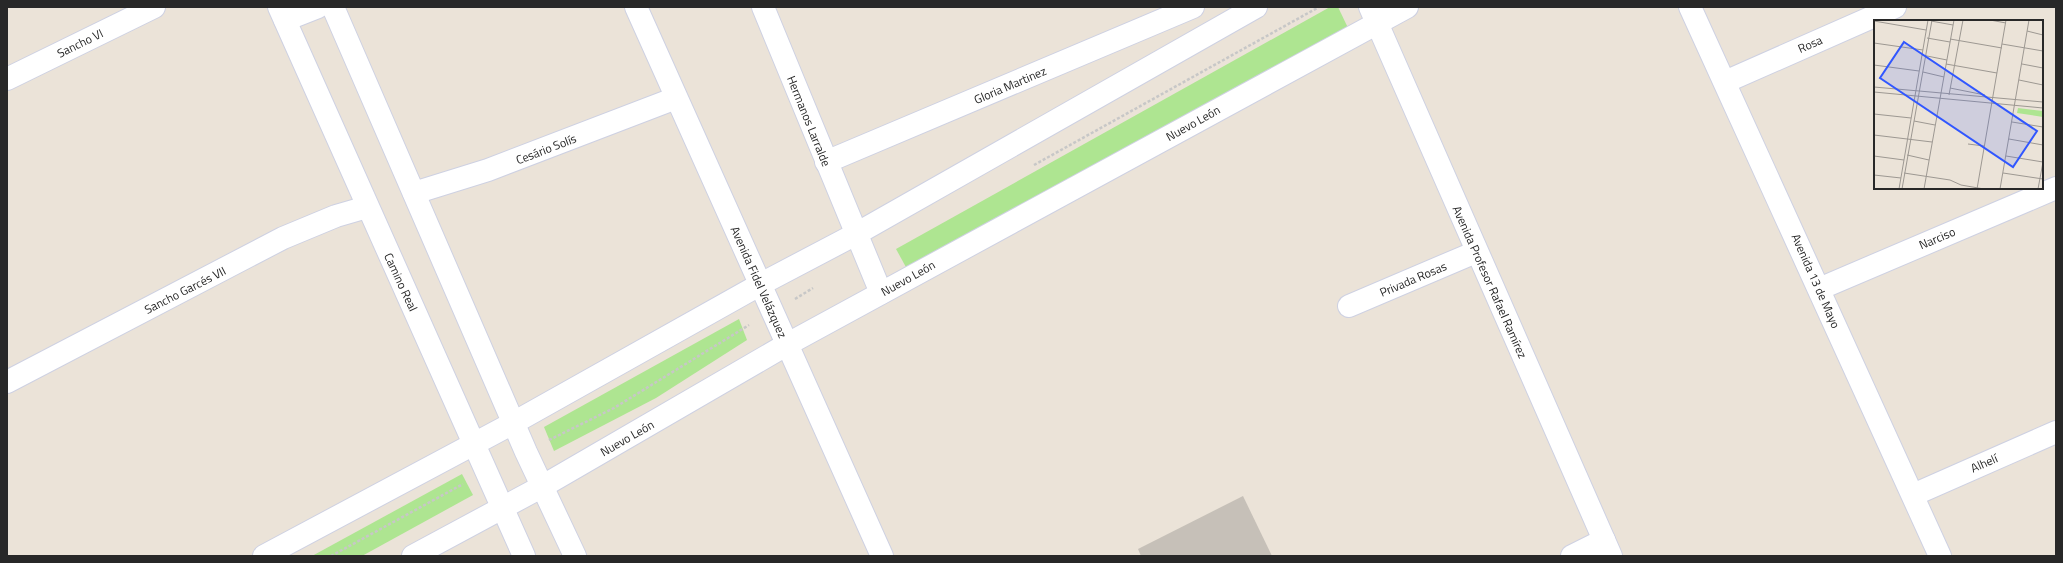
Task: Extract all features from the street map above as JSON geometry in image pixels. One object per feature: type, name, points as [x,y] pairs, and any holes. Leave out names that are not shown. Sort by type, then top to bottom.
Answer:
[{"type":"street","name":"Sancho VI","points":[[7,79],[154,7]]},
{"type":"street","points":[[282,14],[318,7]]},
{"type":"street","points":[[333,7],[515,422],[526,452],[574,556]]},
{"type":"street","name":"Avenida Fidel Velázquez","points":[[636,7],[774,312],[786,345],[882,556]]},
{"type":"street","name":"Hermanos Larralde","points":[[763,7],[881,293]]},
{"type":"street","name":"Gloria Martinez","points":[[826,162],[1193,7]]},
{"type":"street","points":[[264,556],[515,422],[761,284],[856,234],[1256,7]]},
{"type":"street","name":"Nuevo León","points":[[413,556],[543,486],[786,345],[881,293],[1373,15],[1407,7]]},
{"type":"street","name":"Avenida 13 de Mayo","points":[[1690,7],[1940,556]]},
{"type":"street","name":"Rosa","points":[[1725,82],[1895,7]]},
{"type":"street","name":"Camino Real","points":[[282,14],[367,207],[475,443],[486,472],[524,556]]},
{"type":"street","name":"Avenida Profesor Rafael Ramírez","points":[[1373,15],[1476,252],[1608,548]]},
{"type":"street","name":"Cesário Solís","points":[[414,193],[488,170],[676,98]]},
{"type":"street","name":"Narciso","points":[[1819,288],[2056,188]]},
{"type":"street","name":"Sancho Garcés VII","points":[[7,382],[283,238],[336,216],[367,207]]},
{"type":"street","name":"Privada Rosas","points":[[1349,306],[1476,252]]},
{"type":"street","name":"Alhelí","points":[[1913,494],[2056,432]]},
{"type":"street","points":[[1572,556],[1608,548]]},
{"type":"path","points":[[1034,166],[1319,7]]},
{"type":"path","points":[[526,452],[614,408],[747,326],[815,288]]},
{"type":"path","points":[[331,556],[486,472]]},
{"type":"green space","points":[[1330,7],[1338,7],[1349,30],[907,269],[896,249]]},
{"type":"green space","points":[[739,319],[747,340],[656,398],[554,451],[544,427]]},
{"type":"green space","points":[[462,474],[473,495],[362,556],[312,556]]},
{"type":"building","points":[[1243,496],[1272,556],[1141,556],[1138,549]]}]
